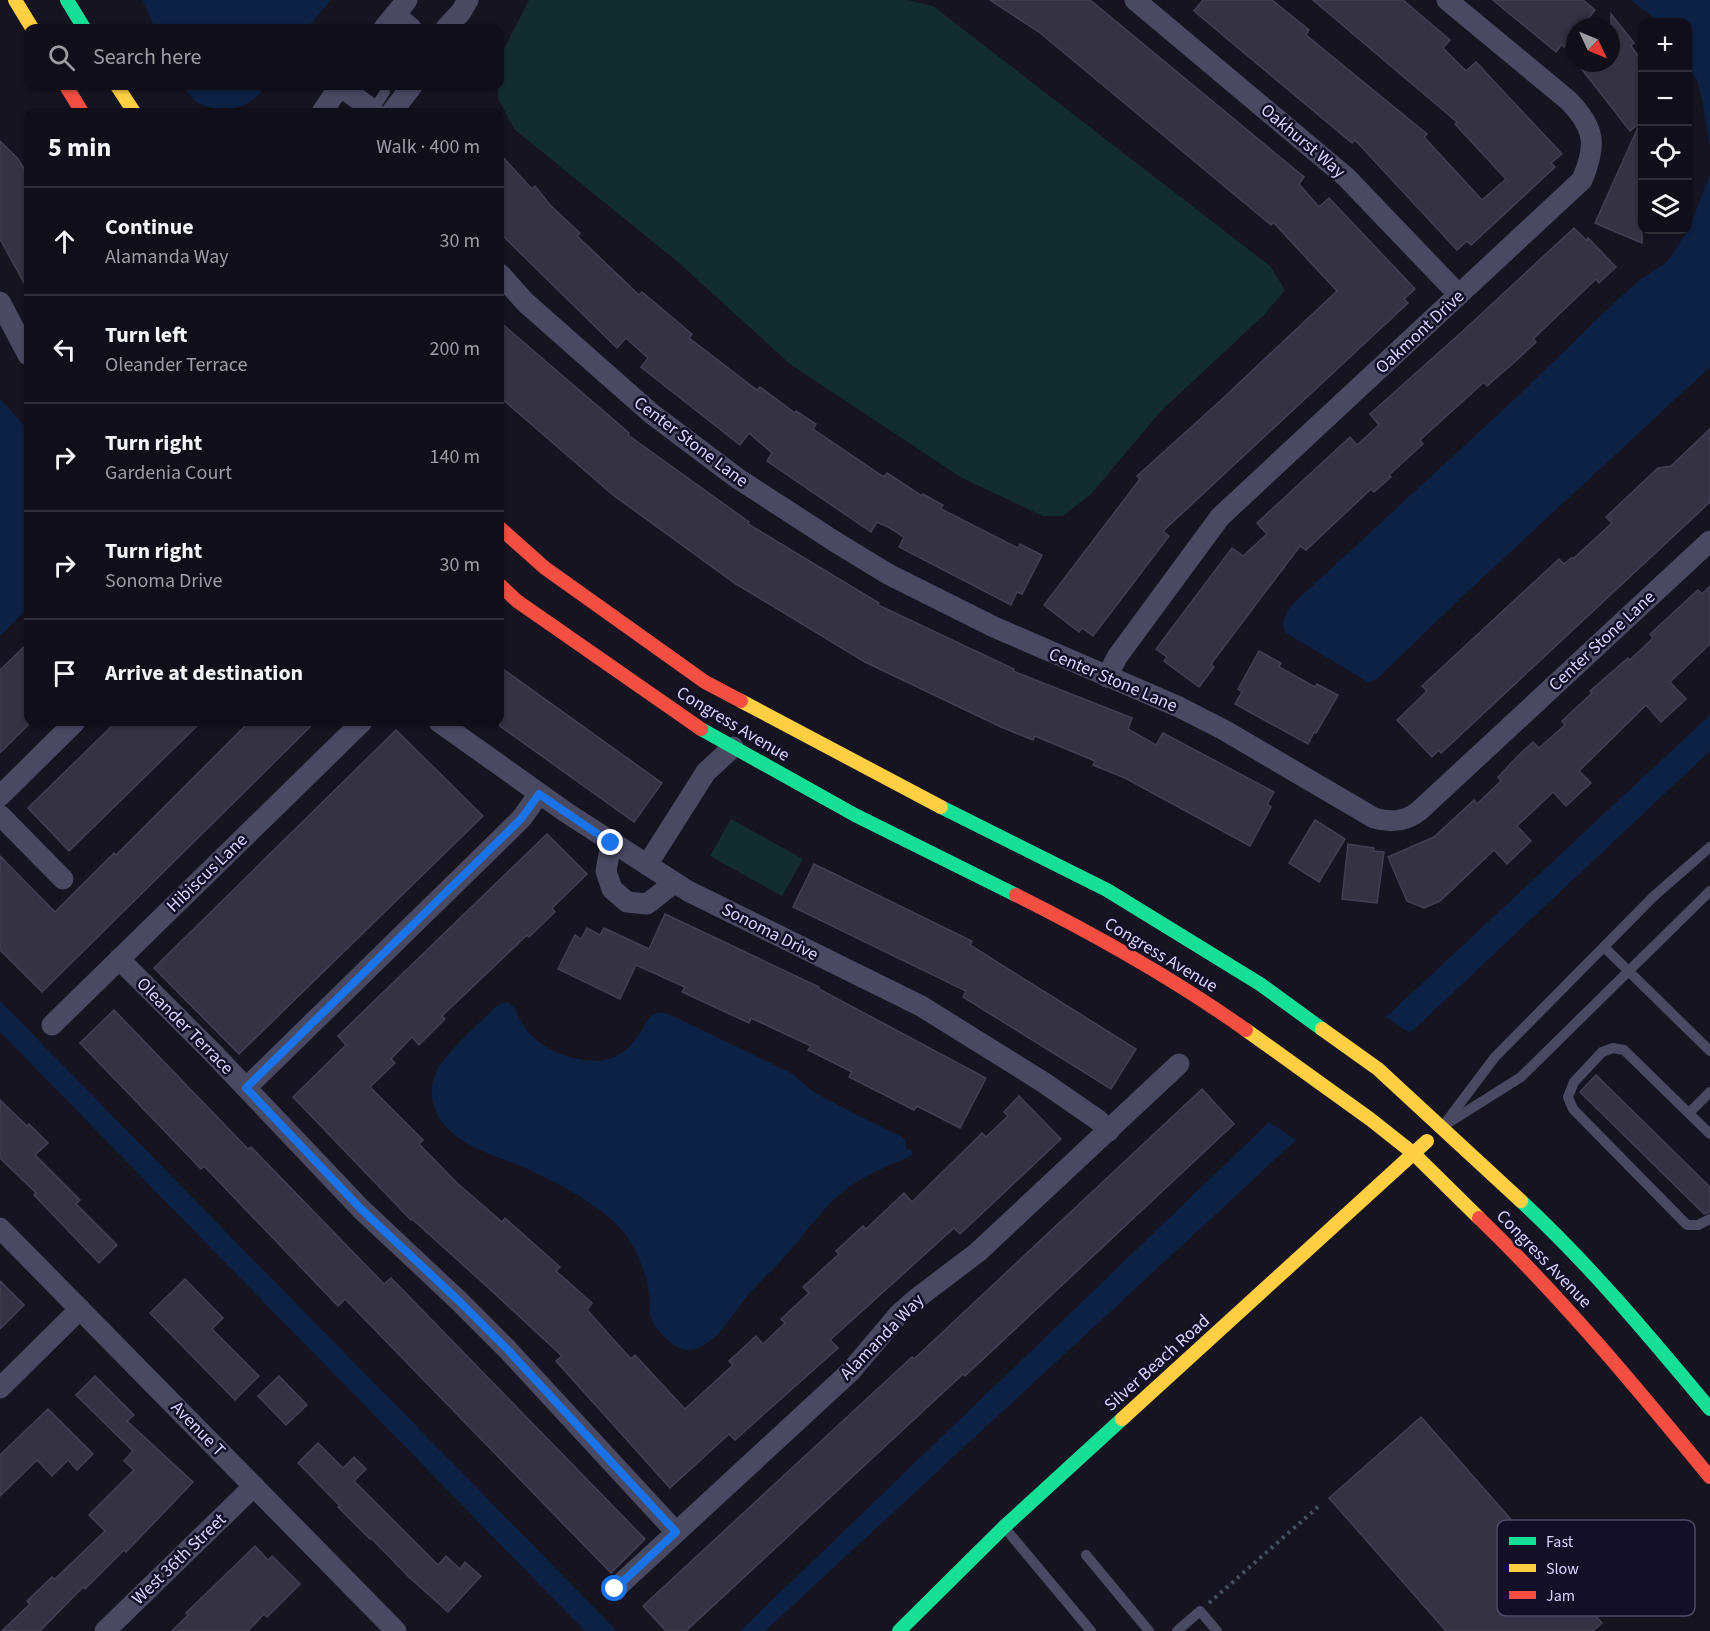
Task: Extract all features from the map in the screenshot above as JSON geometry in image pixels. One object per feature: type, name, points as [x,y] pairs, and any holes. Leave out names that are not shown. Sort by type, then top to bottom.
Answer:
[{"type":"street","points":[[15,0],[30,24]]},
{"type":"street","points":[[67,0],[82,24]]},
{"type":"street","points":[[449,24],[461,12],[468,0]]},
{"type":"street","name":"Oakhurst Way","points":[[1135,0],[1346,177],[1459,295]]},
{"type":"street","name":"Oakmont Drive","points":[[1107,677],[1117,657],[1220,518],[1582,180],[1590,162],[1592,139],[1584,116],[1447,0]]},
{"type":"street","points":[[68,90],[80,108]]},
{"type":"street","points":[[120,90],[131,108]]},
{"type":"street","points":[[325,108],[337,90]]},
{"type":"street","points":[[346,90],[373,108]]},
{"type":"street","points":[[384,108],[407,90]]},
{"type":"street","name":"Center Stone Lane","points":[[504,278],[526,303],[652,414],[737,478],[888,574],[994,627],[1179,707],[1224,730],[1374,818],[1387,821],[1410,818],[1419,811],[1710,541]]},
{"type":"street","points":[[0,302],[24,345]]},
{"type":"street","name":"Congress Avenue","points":[[504,532],[545,568],[705,682],[842,756],[1107,890],[1250,977],[1378,1069],[1443,1126],[1560,1238],[1637,1322],[1710,1409]]},
{"type":"street","name":"Congress Avenue","points":[[504,589],[517,601],[689,722],[741,743],[855,815],[1078,926],[1202,999],[1370,1119],[1413,1154],[1533,1270],[1616,1361],[1710,1477]]},
{"type":"street","points":[[0,796],[71,726]]},
{"type":"street","name":"Hibiscus Lane","points":[[52,1025],[358,726]]},
{"type":"street","name":"Sonoma Drive","points":[[445,726],[539,794],[674,883],[921,1006],[1043,1082],[1098,1120],[1109,1131]]},
{"type":"street","points":[[647,865],[706,772],[741,743]]},
{"type":"street","points":[[792,744],[842,756]]},
{"type":"street","points":[[246,1088],[521,819],[539,794]]},
{"type":"street","points":[[0,815],[63,879]]},
{"type":"street","points":[[611,843],[606,871],[612,889],[627,902],[647,904],[674,883]]},
{"type":"street","name":"Oleander Terrace","points":[[119,959],[361,1209],[507,1349],[676,1532]]},
{"type":"street","name":"Alamanda Way","points":[[615,1589],[851,1371],[899,1314],[978,1252],[1179,1064]]},
{"type":"street","name":"Silver Beach Road","points":[[899,1631],[1004,1527],[1443,1126]]},
{"type":"street","name":"Avenue T","points":[[0,1228],[396,1631]]},
{"type":"street","points":[[0,1388],[80,1309]]},
{"type":"street","name":"West 36th Street","points":[[105,1631],[254,1486]]},
{"type":"lane","points":[[380,108],[385,92]]},
{"type":"lane","points":[[1443,1126],[1495,1057],[1653,897],[1710,847]]},
{"type":"lane","points":[[1443,1126],[1521,1077],[1710,891]]},
{"type":"lane","points":[[1604,946],[1710,1051]]},
{"type":"lane","points":[[1710,1134],[1624,1050],[1613,1048],[1602,1052],[1574,1082],[1568,1097],[1573,1108],[1687,1225],[1698,1225],[1710,1219]]},
{"type":"lane","points":[[1689,1113],[1710,1092]]},
{"type":"lane","points":[[1004,1527],[1090,1631]]},
{"type":"lane","points":[[1086,1555],[1149,1631]]},
{"type":"lane","points":[[1177,1631],[1200,1611],[1217,1631]]},
{"type":"path","points":[[1200,1611],[1319,1506]]},
{"type":"green space","points":[[529,0],[908,0],[933,6],[1270,266],[1285,290],[1265,314],[1161,411],[1091,494],[1063,516],[1043,516],[962,478],[790,364],[679,263],[514,129],[498,98],[498,90],[504,90],[504,49]]},
{"type":"green space","points":[[731,819],[803,859],[782,896],[710,856]]},
{"type":"water","points":[[142,0],[331,0],[310,24],[153,24]]},
{"type":"water","points":[[1631,0],[1710,0],[1710,148],[1701,93],[1692,73],[1692,18],[1653,18]]},
{"type":"water","points":[[185,90],[262,90],[252,100],[236,108],[207,107],[192,98]]},
{"type":"water","points":[[1710,175],[1710,367],[1466,593],[1377,679],[1368,682],[1286,633],[1282,624],[1288,610],[1295,602],[1517,397],[1618,299],[1641,279],[1667,262],[1685,234],[1692,234],[1692,220]]},
{"type":"water","points":[[0,399],[24,426],[24,611],[0,636]]},
{"type":"water","points":[[1710,715],[1710,751],[1410,1033],[1386,1017]]},
{"type":"water","points":[[0,1001],[617,1631],[585,1631],[0,1032]]},
{"type":"water","points":[[506,1002],[514,1008],[527,1031],[541,1043],[566,1056],[594,1061],[611,1058],[625,1051],[652,1016],[657,1013],[668,1014],[791,1073],[814,1092],[902,1137],[906,1141],[906,1149],[911,1150],[913,1155],[866,1176],[837,1197],[748,1295],[713,1339],[697,1349],[683,1349],[665,1338],[652,1321],[647,1280],[634,1248],[616,1224],[595,1206],[556,1183],[486,1153],[457,1137],[445,1126],[437,1113],[432,1090],[437,1070],[448,1054],[495,1007]]},
{"type":"water","points":[[1269,1122],[1296,1140],[765,1631],[740,1631]]},
{"type":"building","points":[[990,0],[1090,0],[1304,177],[1299,184],[1319,207],[1329,198],[1415,289],[1404,299],[1408,303],[1163,531],[1169,536],[1093,636],[1082,628],[1079,632],[1044,605],[1140,479],[1137,476],[1337,291],[1273,222],[1271,225],[1039,32]]},
{"type":"building","points":[[1203,0],[1272,0],[1309,30],[1306,35],[1427,134],[1424,137],[1482,200],[1506,179],[1455,124],[1457,122],[1313,0],[1403,0],[1450,40],[1443,48],[1466,71],[1476,62],[1562,154],[1551,163],[1555,167],[1471,245],[1467,241],[1457,250],[1355,140],[1352,143],[1194,11]]},
{"type":"building","points":[[1493,0],[1583,0],[1595,10],[1588,18],[1566,18],[1566,45],[1564,47],[1562,44],[1556,52]]},
{"type":"building","points":[[1620,25],[1634,43],[1631,46],[1638,56],[1638,125],[1630,131],[1584,72],[1620,72]]},
{"type":"building","points":[[1638,127],[1638,234],[1642,234],[1642,243],[1595,223]]},
{"type":"building","points":[[0,141],[24,169],[24,283],[0,239]]},
{"type":"building","points":[[504,158],[532,189],[535,186],[551,206],[580,233],[577,236],[639,295],[642,292],[692,334],[689,338],[757,390],[760,387],[795,413],[796,411],[816,424],[813,429],[884,477],[887,473],[922,496],[923,494],[943,505],[941,509],[1018,548],[1020,544],[1042,555],[1022,594],[1017,592],[1011,605],[899,547],[904,537],[890,528],[877,522],[871,532],[767,461],[772,453],[749,433],[740,445],[641,367],[648,358],[626,338],[617,348],[504,237]]},
{"type":"building","points":[[1574,228],[1587,241],[1588,238],[1616,267],[1599,283],[1596,279],[1533,339],[1536,342],[1518,359],[1487,386],[1484,382],[1420,440],[1423,444],[1389,475],[1391,477],[1374,492],[1371,489],[1306,550],[1300,546],[1211,664],[1214,667],[1199,687],[1164,661],[1167,657],[1156,649],[1232,548],[1243,556],[1267,534],[1257,523],[1350,437],[1357,445],[1379,425],[1370,414]]},
{"type":"building","points":[[504,325],[629,433],[628,435],[749,522],[748,524],[879,603],[878,605],[1014,669],[1013,671],[1132,718],[1128,729],[1156,745],[1163,733],[1274,792],[1267,804],[1271,807],[1250,846],[1125,778],[1093,765],[1095,761],[1035,736],[1033,740],[1001,727],[865,662],[736,584],[613,495],[504,400]]},
{"type":"building","points":[[1710,429],[1710,502],[1441,753],[1439,750],[1432,757],[1397,720],[1427,691],[1422,686],[1559,559],[1564,564],[1574,558],[1612,523],[1606,517],[1658,468],[1671,466]]},
{"type":"building","points":[[1710,586],[1710,644],[1670,682],[1686,699],[1661,722],[1646,705],[1579,771],[1591,783],[1566,806],[1553,792],[1517,826],[1531,841],[1507,864],[1494,850],[1440,901],[1424,908],[1407,901],[1388,857],[1434,837],[1474,800],[1477,804],[1501,781],[1498,777],[1519,755],[1533,742],[1539,748],[1565,725],[1562,721],[1592,693],[1590,691],[1628,658],[1630,660],[1653,638],[1650,634],[1698,590],[1702,594]]},
{"type":"building","points":[[24,647],[24,726],[27,726],[0,753],[0,670]]},
{"type":"building","points":[[1259,651],[1281,663],[1279,667],[1315,687],[1317,684],[1338,695],[1308,744],[1235,704],[1242,692],[1238,689]]},
{"type":"building","points":[[504,670],[662,783],[634,822],[500,726],[504,726]]},
{"type":"building","points":[[112,726],[197,726],[69,851],[28,808]]},
{"type":"building","points":[[245,726],[311,726],[42,992],[0,950],[0,856],[55,912],[114,853],[116,855]]},
{"type":"building","points":[[396,730],[483,816],[239,1054],[154,968]]},
{"type":"building","points":[[1315,820],[1345,839],[1319,882],[1289,863]]},
{"type":"building","points":[[547,834],[587,874],[552,908],[555,912],[529,937],[527,935],[442,1016],[445,1019],[419,1045],[412,1037],[391,1059],[395,1063],[370,1087],[423,1140],[419,1144],[457,1183],[502,1222],[505,1218],[560,1267],[556,1271],[592,1303],[587,1310],[631,1359],[635,1355],[685,1409],[733,1365],[729,1361],[756,1336],[763,1344],[785,1323],[781,1319],[809,1293],[803,1287],[839,1254],[836,1251],[863,1226],[866,1229],[904,1193],[912,1202],[982,1133],[986,1137],[1008,1116],[1004,1112],[1019,1096],[1061,1139],[960,1234],[954,1228],[830,1340],[838,1348],[735,1440],[729,1434],[670,1488],[556,1361],[562,1356],[411,1220],[293,1097],[346,1045],[338,1036]]},
{"type":"building","points":[[1348,844],[1384,852],[1377,903],[1342,899]]},
{"type":"building","points":[[814,864],[972,941],[970,945],[1136,1049],[1111,1089],[963,997],[966,991],[793,907]]},
{"type":"building","points":[[665,914],[819,987],[986,1078],[960,1128],[917,1106],[914,1110],[849,1077],[852,1072],[808,1050],[811,1046],[751,1018],[749,1023],[682,992],[685,987],[636,965],[620,999],[558,969],[575,935],[581,939],[587,928],[600,935],[604,928],[649,949]]},
{"type":"building","points":[[114,1010],[248,1149],[251,1147],[384,1284],[391,1278],[645,1539],[611,1573],[345,1299],[338,1306],[204,1166],[201,1169],[80,1043]]},
{"type":"building","points":[[1596,1075],[1710,1187],[1710,1212],[1704,1214],[1580,1092]]},
{"type":"building","points":[[1202,1089],[1234,1124],[965,1376],[963,1374],[686,1631],[666,1631],[643,1606],[912,1357],[914,1359]]},
{"type":"building","points":[[0,1100],[48,1143],[35,1155],[80,1200],[76,1204],[117,1245],[99,1263],[34,1195],[36,1193],[0,1158]]},
{"type":"building","points":[[185,1279],[223,1318],[212,1329],[259,1376],[235,1400],[150,1313]]},
{"type":"building","points":[[0,1281],[24,1305],[0,1329]]},
{"type":"building","points":[[95,1376],[134,1415],[127,1421],[193,1482],[126,1552],[124,1550],[85,1589],[83,1587],[40,1631],[2,1631],[30,1604],[27,1601],[52,1577],[55,1579],[105,1531],[89,1515],[134,1470],[124,1461],[133,1451],[76,1395]]},
{"type":"building","points":[[279,1376],[307,1405],[286,1425],[258,1396]]},
{"type":"building","points":[[48,1409],[93,1454],[77,1470],[68,1460],[52,1476],[37,1460],[0,1496],[0,1455]]},
{"type":"building","points":[[1421,1417],[1512,1520],[1497,1520],[1497,1616],[1596,1616],[1602,1623],[1593,1631],[1446,1631],[1329,1498]]},
{"type":"building","points":[[318,1443],[343,1468],[354,1457],[366,1469],[354,1481],[438,1565],[446,1556],[460,1569],[465,1562],[481,1576],[448,1612],[370,1539],[298,1463]]},
{"type":"building","points":[[255,1546],[268,1560],[272,1556],[300,1584],[267,1617],[264,1614],[248,1631],[172,1631],[188,1615],[186,1613]]},
{"type":"traffic: fast","points":[[67,0],[82,24]]},
{"type":"traffic: fast","points":[[701,729],[855,815],[1016,895]]},
{"type":"traffic: fast","points":[[941,807],[1107,890],[1260,984],[1322,1029]]},
{"type":"traffic: fast","points":[[1521,1201],[1595,1276],[1710,1409]]},
{"type":"traffic: fast","points":[[899,1631],[1004,1527],[1122,1419]]},
{"type":"traffic: slow","points":[[15,0],[30,24]]},
{"type":"traffic: slow","points":[[120,90],[131,108]]},
{"type":"traffic: slow","points":[[741,701],[941,807]]},
{"type":"traffic: slow","points":[[1322,1029],[1378,1069],[1521,1201]]},
{"type":"traffic: slow","points":[[1246,1030],[1370,1119],[1413,1153],[1479,1218]]},
{"type":"traffic: slow","points":[[1122,1419],[1427,1141]]},
{"type":"traffic: jam","points":[[68,90],[80,108]]},
{"type":"traffic: jam","points":[[504,532],[545,568],[705,682],[741,701]]},
{"type":"traffic: jam","points":[[504,589],[517,601],[701,729]]},
{"type":"traffic: jam","points":[[1016,895],[1134,958],[1246,1030]]},
{"type":"traffic: jam","points":[[1479,1218],[1540,1280],[1627,1377],[1710,1477]]},
{"type":"route","points":[[611,843],[539,794],[521,819],[246,1088],[361,1209],[507,1349],[676,1532],[615,1589]]}]
